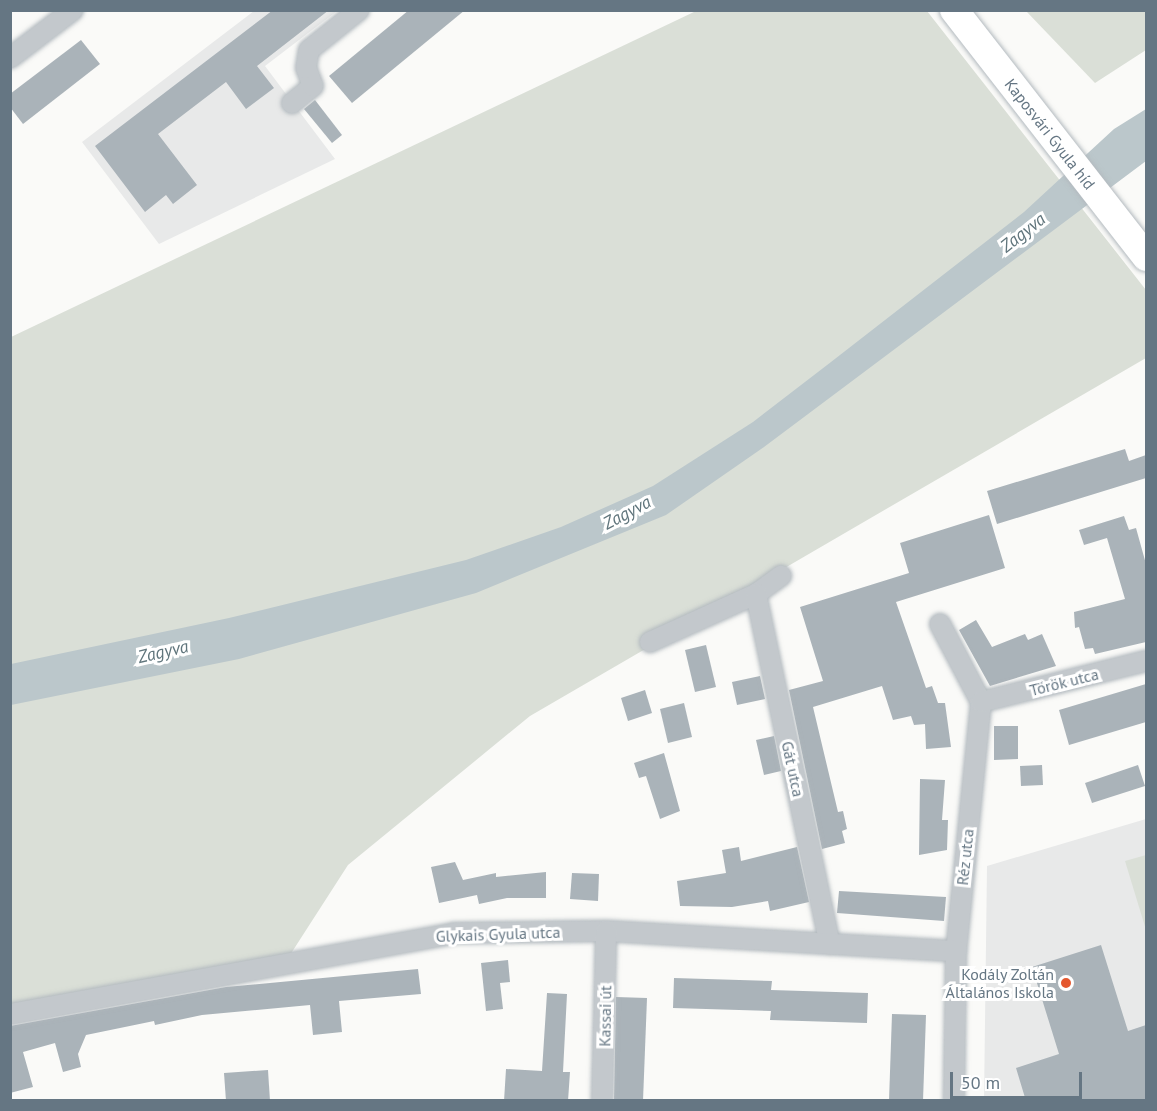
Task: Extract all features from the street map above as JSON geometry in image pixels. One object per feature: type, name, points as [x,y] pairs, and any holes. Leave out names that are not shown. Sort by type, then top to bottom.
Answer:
[{"type":"street","points":[[10,58],[74,10]]},
{"type":"street","points":[[292,103],[313,86],[306,68],[309,50],[359,10]]},
{"type":"street","name":"Kaposvári Gyula híd","points":[[954,10],[1146,257]]},
{"type":"street","points":[[650,642],[756,594],[781,576]]},
{"type":"street","name":"Gát utca","points":[[756,594],[830,944]]},
{"type":"street","points":[[940,624],[981,702]]},
{"type":"street","name":"Török utca","points":[[981,702],[1146,661]]},
{"type":"street","name":"Réz utca","points":[[954,1101],[956,951],[981,702]]},
{"type":"street","name":"Glykais Gyula utca","points":[[10,1014],[454,933],[606,931],[956,951]]},
{"type":"street","name":"Kassai út","points":[[602,1101],[606,931]]},
{"type":"shaded area","points":[[254,11],[337,11],[265,66],[335,159],[159,244],[82,142]]},
{"type":"shaded area","points":[[696,11],[927,11],[1146,290],[1146,358],[530,716],[348,865],[290,955],[11,1018],[11,337]]},
{"type":"shaded area","points":[[1026,11],[1146,11],[1146,50],[1095,83]]},
{"type":"shaded area","name":"Kodály Zoltán Általános Iskola","points":[[1146,819],[1146,1100],[984,1100],[987,866]]},
{"type":"shaded area","points":[[1146,855],[1146,930],[1125,861]]},
{"type":"water","name":"Zagyva","points":[[1146,109],[1146,161],[764,447],[666,515],[476,593],[239,659],[11,705],[11,664],[229,618],[466,560],[561,527],[653,486],[753,422],[1024,212],[1114,129]]},
{"type":"building","points":[[273,10],[329,10],[257,66],[274,88],[246,109],[226,82],[158,134],[197,185],[173,204],[166,195],[145,212],[95,146]]},
{"type":"building","points":[[409,10],[465,10],[352,103],[329,76]]},
{"type":"building","points":[[81,40],[100,64],[23,124],[10,107],[10,94]]},
{"type":"building","points":[[315,100],[342,135],[332,143],[304,109]]},
{"type":"building","points":[[1125,449],[1129,461],[1146,455],[1146,478],[997,524],[987,491]]},
{"type":"building","points":[[989,515],[1005,568],[896,602],[926,688],[932,686],[938,703],[945,703],[951,747],[926,749],[925,724],[914,725],[911,716],[893,720],[882,686],[813,707],[838,812],[843,811],[847,829],[842,831],[845,843],[822,849],[789,690],[823,681],[800,607],[909,573],[900,543]]},
{"type":"building","points":[[1124,516],[1129,530],[1136,528],[1146,564],[1146,642],[1095,654],[1093,648],[1085,649],[1079,627],[1075,628],[1074,612],[1125,599],[1107,538],[1084,545],[1079,530]]},
{"type":"building","points":[[976,620],[992,647],[1025,634],[1028,640],[1042,634],[1056,666],[990,686],[959,630]]},
{"type":"building","points":[[706,645],[716,687],[695,692],[685,650]]},
{"type":"building","points":[[760,676],[765,699],[737,705],[732,682]]},
{"type":"building","points":[[1146,684],[1146,722],[1069,745],[1059,710]]},
{"type":"building","points":[[645,690],[652,713],[628,721],[621,698]]},
{"type":"building","points":[[684,703],[692,737],[668,743],[660,709]]},
{"type":"building","points":[[994,726],[1018,726],[1018,759],[994,760]]},
{"type":"building","points":[[774,736],[781,771],[764,775],[756,740]]},
{"type":"building","points":[[664,753],[680,811],[660,819],[646,776],[639,778],[634,763]]},
{"type":"building","points":[[1042,765],[1043,785],[1021,786],[1020,766]]},
{"type":"building","points":[[1138,765],[1145,786],[1092,803],[1085,783]]},
{"type":"building","points":[[920,779],[945,780],[942,820],[948,820],[947,850],[919,855]]},
{"type":"building","points":[[739,847],[741,861],[797,847],[809,902],[770,911],[768,901],[732,907],[680,906],[677,881],[726,873],[722,850]]},
{"type":"building","points":[[455,862],[463,880],[496,873],[496,877],[546,872],[546,898],[507,898],[479,904],[477,895],[439,903],[431,867]]},
{"type":"building","points":[[572,873],[599,874],[598,901],[570,899]]},
{"type":"building","points":[[839,891],[946,897],[944,921],[837,913]]},
{"type":"building","points":[[1101,945],[1128,1031],[1146,1025],[1146,1101],[1026,1101],[1016,1068],[1059,1054],[1032,967]]},
{"type":"building","points":[[508,960],[510,982],[500,983],[503,1009],[486,1011],[481,963]]},
{"type":"building","points":[[418,969],[421,994],[339,1001],[342,1032],[313,1035],[310,1005],[202,1015],[155,1025],[154,1021],[86,1035],[78,1054],[81,1067],[63,1072],[55,1043],[23,1052],[33,1087],[10,1093],[10,1026],[226,987]]},
{"type":"building","points":[[674,978],[772,981],[771,990],[868,993],[867,1023],[770,1020],[771,1011],[673,1008]]},
{"type":"building","points":[[547,993],[567,994],[563,1072],[570,1072],[568,1101],[504,1101],[506,1069],[542,1071]]},
{"type":"building","points":[[616,997],[647,998],[643,1101],[614,1101]]},
{"type":"building","points":[[892,1014],[926,1015],[923,1101],[889,1101]]},
{"type":"building","points":[[268,1070],[270,1101],[226,1101],[224,1073]]},
{"type":"place","name":"Kodály Zoltán Általános Iskola","points":[[1066,983]]}]
